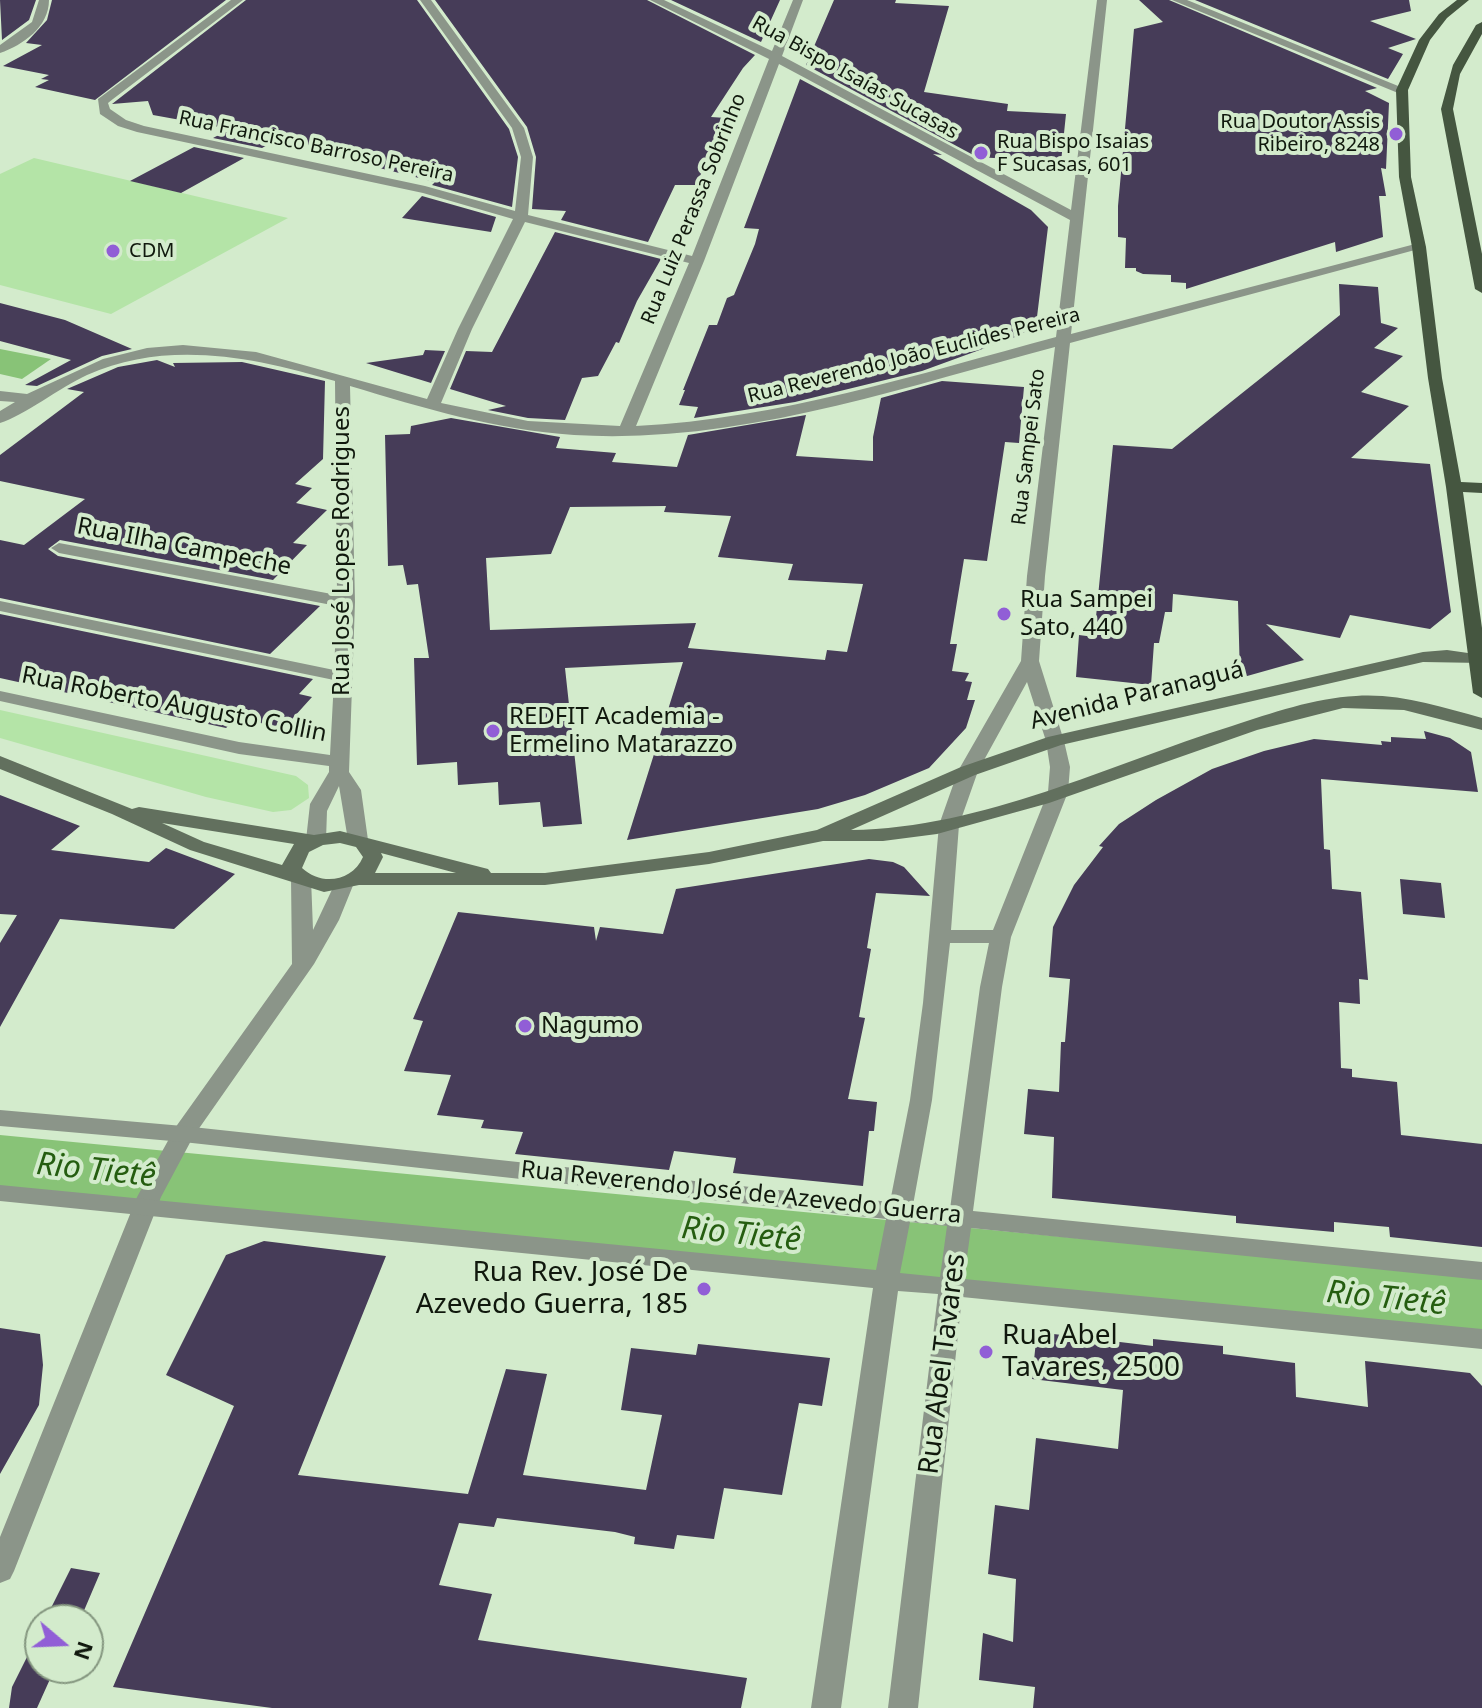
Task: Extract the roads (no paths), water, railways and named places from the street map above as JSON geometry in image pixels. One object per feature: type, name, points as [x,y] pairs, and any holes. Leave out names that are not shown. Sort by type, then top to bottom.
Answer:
[{"type":"main road","points":[[1464,0],[1443,16],[1425,40],[1402,90],[1405,177],[1419,247],[1435,378],[1480,660],[1482,693]]},
{"type":"main road","points":[[1482,25],[1458,61],[1450,82],[1447,109],[1482,289]]},
{"type":"main road","points":[[1454,487],[1482,488]]},
{"type":"main road","name":"Avenida Paranaguá","points":[[823,835],[968,771],[1055,741],[1423,657],[1447,655],[1480,660]]},
{"type":"main road","name":"Avenida Paranaguá","points":[[350,881],[545,879],[635,869],[823,835],[861,837],[949,825],[1058,792],[1227,732],[1355,701],[1390,703],[1482,724]]},
{"type":"main road","points":[[0,762],[119,810],[197,846],[316,885],[350,881],[371,865],[373,857],[360,841],[340,837],[315,841],[119,810]]},
{"type":"main road","points":[[299,877],[292,861],[296,854],[315,841]]},
{"type":"main road","name":"Avenida Paranaguá","points":[[360,841],[500,878]]},
{"type":"street","points":[[0,50],[35,26],[45,10],[44,0]]},
{"type":"street","name":"Rua Francisco Barroso Pereira","points":[[238,0],[109,96],[102,102],[104,111],[122,123],[141,129],[425,190],[697,261]]},
{"type":"street","points":[[425,0],[518,128],[527,157],[521,216],[465,329],[432,406]]},
{"type":"street","name":"Rua Bispo Isaías Sucasas","points":[[655,0],[730,33],[1076,218]]},
{"type":"street","name":"Rua Luiz Perassa Sobrinho","points":[[626,431],[697,261],[798,0]]},
{"type":"street","name":"Rua Sampei Sato","points":[[1058,792],[1060,767],[1055,741],[1030,661],[1036,576],[1102,0]]},
{"type":"street","points":[[1177,0],[1402,90]]},
{"type":"street","name":"Rua Reverendo João Euclides Pereira","points":[[0,418],[29,399],[113,361],[170,350],[251,358],[342,379],[432,406],[526,425],[626,431],[698,425],[838,400],[1419,247]]},
{"type":"street","name":"Rua José Lopes Rodrigues","points":[[315,841],[318,803],[339,767],[346,602],[342,379]]},
{"type":"street","points":[[0,396],[29,399]]},
{"type":"street","name":"Rua Ilha Campeche","points":[[59,548],[346,602]]},
{"type":"street","points":[[0,606],[344,677]]},
{"type":"street","name":"Rua Sampei Sato","points":[[949,825],[968,771],[1030,661]]},
{"type":"street","name":"Rua Roberto Augusto Collin","points":[[0,696],[339,767]]},
{"type":"street","name":"Rua José Lopes Rodrigues","points":[[339,767],[351,790],[360,841]]},
{"type":"street","name":"Rua Abel Tavares","points":[[903,1708],[952,1279],[991,987],[1001,937],[1058,792]]},
{"type":"street","points":[[826,1708],[888,1274],[921,1100],[949,825]]},
{"type":"street","points":[[299,877],[303,964]]},
{"type":"street","points":[[0,1571],[147,1202],[181,1138],[303,964],[350,881]]},
{"type":"street","points":[[939,936],[1001,937]]},
{"type":"street","name":"Rua Reverendo José de Azevedo Guerra","points":[[0,1118],[899,1215],[1482,1271]]},
{"type":"street","points":[[0,1193],[147,1202],[952,1279],[1482,1339]]},
{"type":"waterway","name":"Rio Tietê","points":[[0,1162],[1482,1308]]},
{"type":"place","name":"Rua Doutor Assis Ribeiro, 8248","points":[[1396,134]]},
{"type":"place","name":"Rua Bispo Isaias F Sucasas, 601","points":[[981,153]]},
{"type":"place","name":"CDM","points":[[113,251]]},
{"type":"place","name":"Rua Sampei Sato, 440","points":[[1004,614]]},
{"type":"place","name":"REDFIT Academia - Ermelino Matarazzo","points":[[493,731]]},
{"type":"place","name":"Nagumo","points":[[525,1026]]},
{"type":"place","name":"Rua Rev. José De Azevedo Guerra, 185","points":[[704,1289]]},
{"type":"place","name":"Rua Abel Tavares, 2500","points":[[986,1352]]}]
